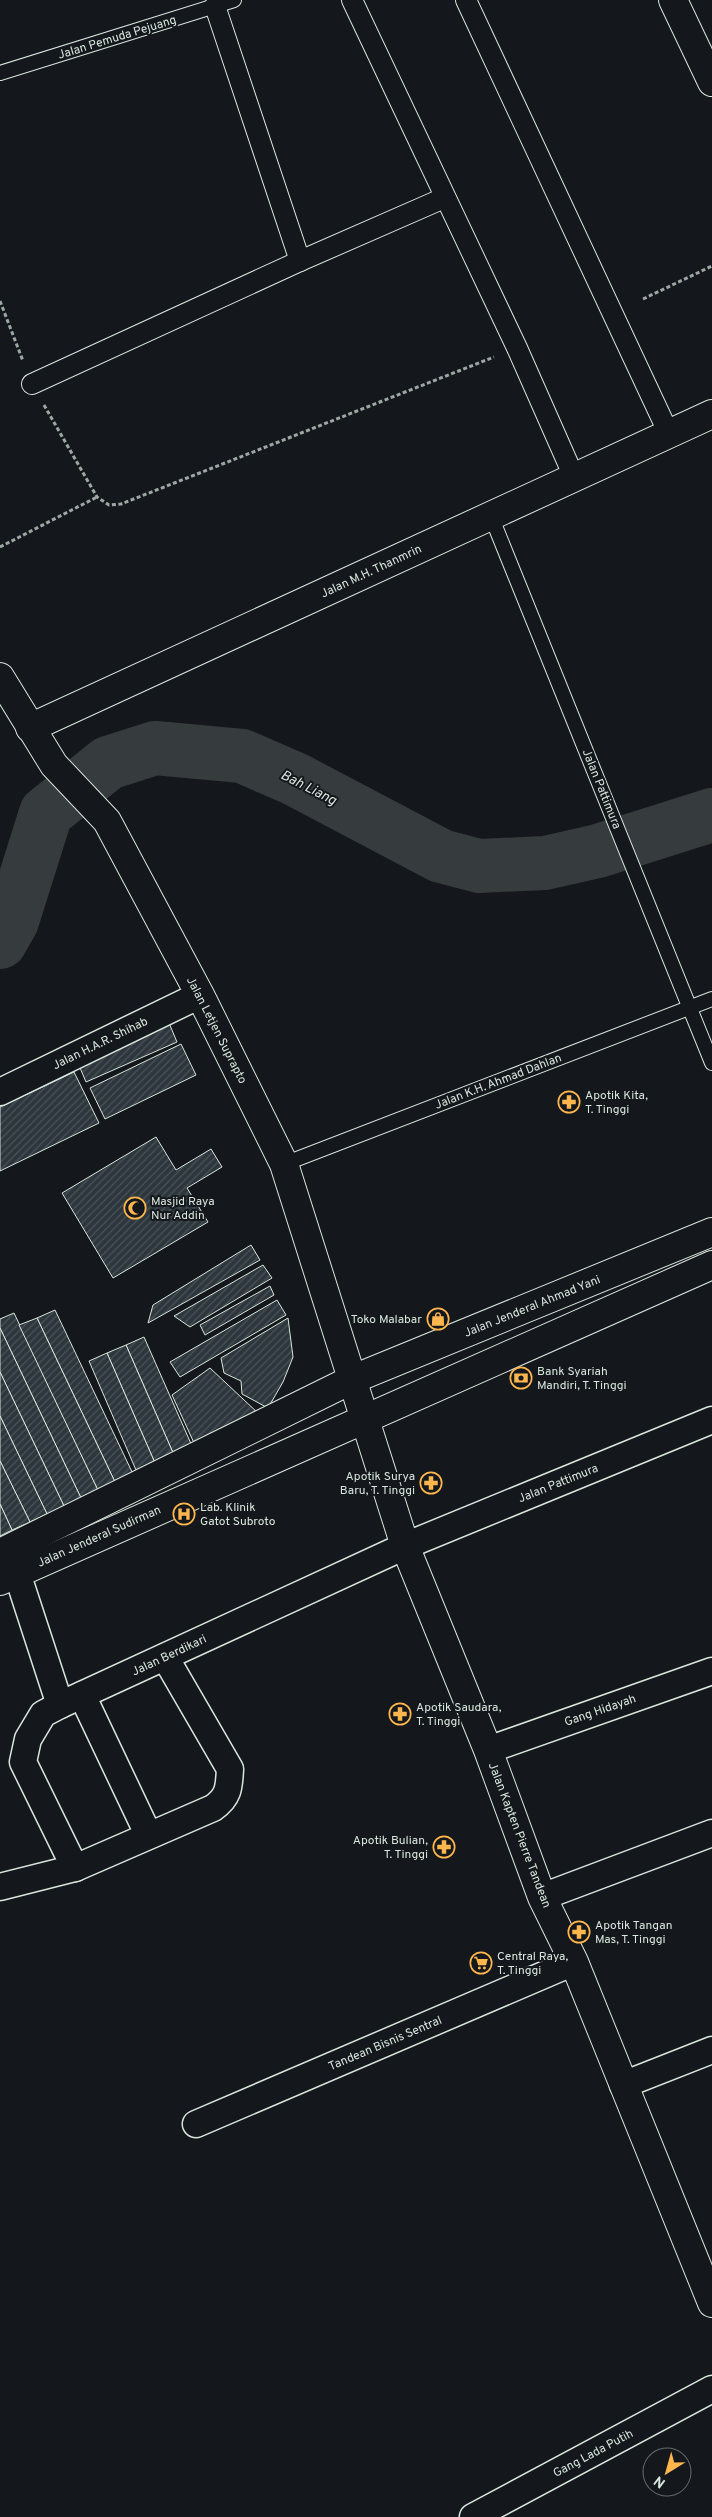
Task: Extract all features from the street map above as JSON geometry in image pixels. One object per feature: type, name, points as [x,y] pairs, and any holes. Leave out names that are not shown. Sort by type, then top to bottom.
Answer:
[{"type":"main road","points":[[673,0],[712,82]]},
{"type":"main road","name":"Jalan M.H. Thanmrin","points":[[30,728],[712,414]]},
{"type":"main road","name":"Jalan Letjen Suprapto","points":[[0,677],[54,765],[106,822],[200,995],[284,1164],[363,1418]]},
{"type":"main road","name":"Jalan Jenderal Ahmad Yani","points":[[351,1380],[712,1232]]},
{"type":"main road","points":[[363,1418],[712,1265]]},
{"type":"main road","name":"Jalan Jenderal Sudirman","points":[[6,1569],[351,1380]]},
{"type":"main road","name":"Jalan Jenderal Sudirman","points":[[6,1569],[363,1418]]},
{"type":"main road","name":"Jalan Kapten Pierre Tandean","points":[[363,1418],[405,1546],[488,1750],[542,1897],[574,1962],[712,2303]]},
{"type":"street","points":[[352,0],[444,198],[517,348],[574,477]]},
{"type":"street","points":[[466,0],[669,434]]},
{"type":"street","points":[[215,6],[300,261]]},
{"type":"street","points":[[32,384],[300,261],[444,198]]},
{"type":"street","name":"Jalan H.A.R. Shihab","points":[[0,1092],[200,995]]},
{"type":"street","name":"Jalan Pattimura","points":[[405,1546],[712,1420]]},
{"type":"street","name":"Jalan Berdikari","points":[[75,1868],[23,1762],[28,1739],[43,1714],[405,1546]]},
{"type":"street","points":[[6,1569],[71,1700],[148,1834]]},
{"type":"street","points":[[0,1887],[75,1868],[148,1834],[213,1808],[224,1800],[229,1786],[230,1769],[166,1657]]},
{"type":"street","name":"Gang Hidayah","points":[[488,1750],[712,1671]]},
{"type":"street","points":[[542,1897],[712,1833]]},
{"type":"street","name":"Tandean Bisnis Sentral","points":[[196,2124],[574,1962]]},
{"type":"street","points":[[623,2085],[712,2050]]},
{"type":"street","name":"Gang Lada Putih","points":[[473,2517],[712,2389]]},
{"type":"lane","name":"Jalan Pemuda Pejuang","points":[[0,73],[234,0]]},
{"type":"lane","name":"Jalan Pattimura","points":[[490,516],[636,870],[688,1007],[712,1063]]},
{"type":"lane","name":"Jalan K.H. Ahmad Dahlan","points":[[284,1164],[712,999]]},
{"type":"path","points":[[643,299],[712,266]]},
{"type":"path","points":[[0,301],[32,384],[98,498],[109,505],[121,504],[517,348]]},
{"type":"path","points":[[0,547],[98,498]]},
{"type":"building","points":[[169,1023],[177,1042],[86,1082],[78,1063]]},
{"type":"building","points":[[181,1044],[196,1075],[105,1119],[90,1088]]},
{"type":"building","points":[[74,1072],[99,1123],[0,1171],[0,1107]]},
{"type":"building","name":"Masjid Raya Nur Addin","points":[[156,1137],[176,1170],[211,1149],[222,1167],[187,1188],[208,1222],[113,1278],[62,1193]]},
{"type":"building","points":[[251,1245],[260,1260],[148,1323],[153,1305]]},
{"type":"building","points":[[263,1265],[272,1278],[190,1327],[174,1316]]},
{"type":"building","points":[[270,1286],[274,1295],[205,1335],[200,1325]]},
{"type":"building","points":[[277,1300],[286,1315],[180,1377],[170,1362]]},
{"type":"building","points":[[55,1310],[133,1474],[115,1482],[37,1318]]},
{"type":"building","points":[[14,1313],[98,1490],[81,1498],[0,1328],[0,1319]]},
{"type":"building","points":[[37,1318],[115,1482],[98,1490],[19,1325]]},
{"type":"building","points":[[288,1318],[293,1357],[283,1382],[268,1408],[242,1394],[241,1381],[224,1373],[221,1358]]},
{"type":"building","points":[[0,1328],[81,1498],[64,1506],[0,1372]]},
{"type":"building","points":[[144,1337],[192,1446],[174,1455],[126,1345]]},
{"type":"building","points":[[126,1345],[174,1455],[155,1463],[107,1353]]},
{"type":"building","points":[[107,1353],[155,1463],[136,1470],[89,1361]]},
{"type":"building","points":[[210,1368],[259,1414],[195,1445],[172,1395]]},
{"type":"building","points":[[0,1372],[64,1506],[47,1514],[0,1416]]},
{"type":"building","points":[[0,1416],[47,1514],[30,1522],[0,1461]]},
{"type":"building","points":[[0,1461],[30,1522],[12,1530],[0,1504]]},
{"type":"building","points":[[0,1504],[12,1530],[0,1536]]},
{"type":"waterway","name":"Bah Liang","points":[[0,942],[12,921],[46,813],[108,763],[155,748],[242,756],[295,779],[441,856],[479,866],[545,863],[598,851],[712,815]]},
{"type":"place","name":"Apotik Kita, T. Tinggi","points":[[569,1102]]},
{"type":"place","name":"Masjid Raya Nur Addin","points":[[135,1208]]},
{"type":"place","name":"Toko Malabar","points":[[438,1319]]},
{"type":"place","name":"Bank Syariah Mandiri, T. Tinggi","points":[[521,1378]]},
{"type":"place","name":"Apotik Surya Baru, T. Tinggi","points":[[431,1483]]},
{"type":"place","name":"Lab. Klinik Gatot Subroto","points":[[184,1514]]},
{"type":"place","name":"Apotik Saudara, T. Tinggi","points":[[400,1714]]},
{"type":"place","name":"Apotik Bulian, T. Tinggi","points":[[444,1847]]},
{"type":"place","name":"Apotik Tangan Mas, T. Tinggi","points":[[579,1932]]},
{"type":"place","name":"Central Raya, T. Tinggi","points":[[481,1963]]}]
